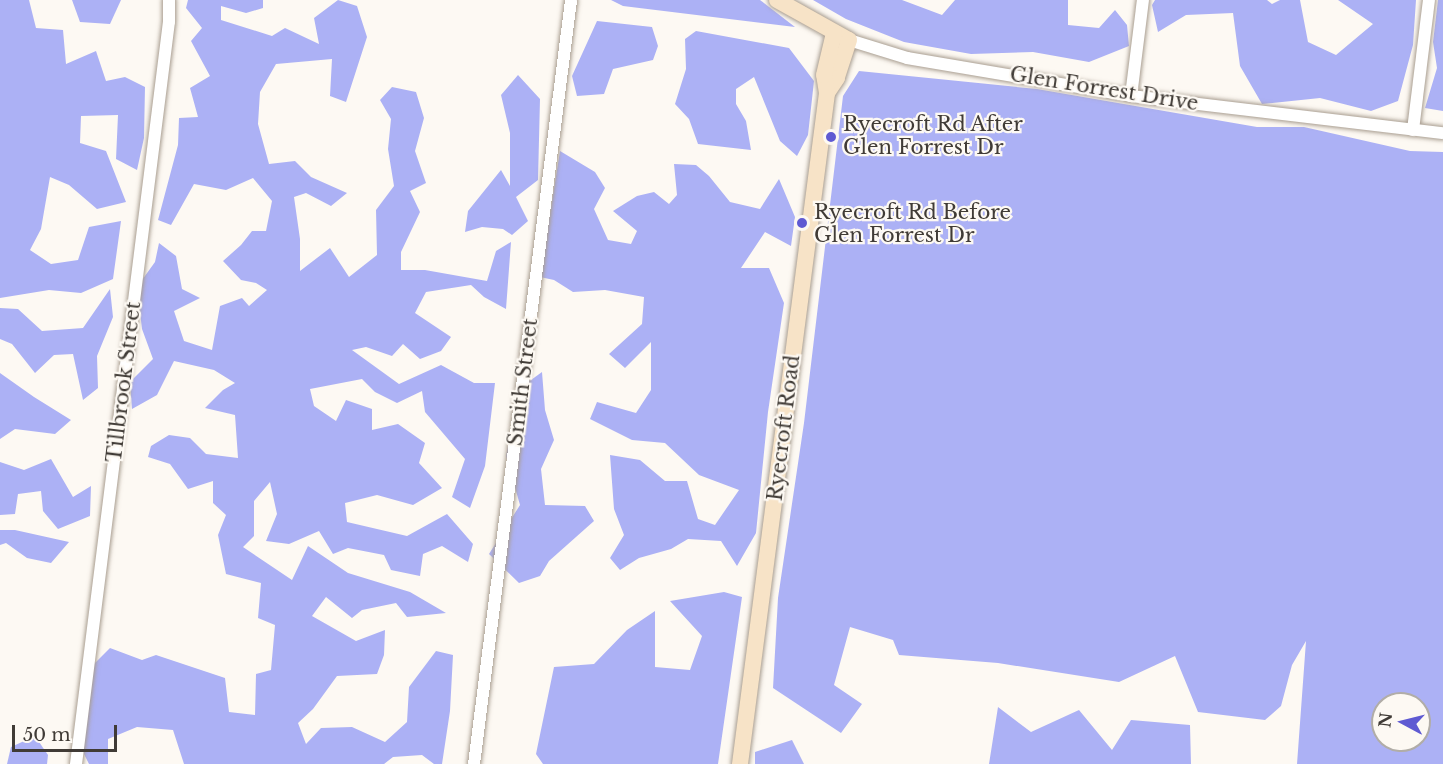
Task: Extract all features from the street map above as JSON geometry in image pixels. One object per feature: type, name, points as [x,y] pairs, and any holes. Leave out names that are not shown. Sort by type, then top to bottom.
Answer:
[{"type":"street","name":"Tillbrook Street","points":[[76,764],[169,22],[169,0]]},
{"type":"street","name":"Smith Street","points":[[474,764],[571,0]]},
{"type":"street","name":"Glen Forrest Drive","points":[[777,0],[841,37],[907,58],[1131,96],[1443,134]]},
{"type":"street","points":[[1131,96],[1143,0]]},
{"type":"street","points":[[1413,130],[1429,0]]},
{"type":"street","name":"Ryecroft Road","points":[[740,764],[827,93],[824,75],[841,37]]},
{"type":"shaded area","points":[[0,0],[29,0],[36,28],[63,30],[66,64],[96,51],[106,81],[125,77],[145,87],[144,138],[137,170],[116,159],[118,115],[81,116],[80,143],[106,151],[126,202],[97,209],[69,185],[50,177],[41,229],[30,250],[51,264],[78,260],[89,227],[121,221],[113,279],[81,293],[49,290],[0,298]]},
{"type":"shaded area","points":[[72,0],[121,0],[110,24],[80,22]]},
{"type":"shaded area","points":[[188,0],[263,0],[263,8],[246,13],[221,6],[221,20],[272,36],[285,28],[319,44],[314,18],[338,0],[357,6],[367,37],[346,102],[330,96],[332,59],[276,64],[260,92],[258,124],[269,164],[295,161],[311,177],[347,193],[331,206],[306,193],[294,197],[300,239],[300,271],[330,248],[349,277],[377,255],[376,210],[394,186],[388,149],[391,119],[380,100],[392,87],[416,92],[424,118],[415,151],[426,183],[410,191],[420,212],[401,252],[401,270],[425,270],[487,281],[496,251],[511,242],[506,309],[484,297],[471,285],[426,292],[415,313],[451,337],[441,351],[420,359],[403,344],[392,356],[366,347],[352,350],[399,384],[441,365],[474,383],[495,383],[485,466],[470,508],[452,497],[465,459],[425,412],[422,391],[397,403],[375,392],[362,379],[310,389],[314,406],[336,421],[346,400],[372,409],[372,430],[398,424],[425,443],[419,463],[442,488],[413,505],[377,495],[345,503],[347,522],[407,536],[447,514],[473,544],[468,562],[442,546],[423,554],[420,576],[391,570],[384,555],[348,548],[333,554],[319,531],[289,544],[266,541],[277,514],[270,482],[254,501],[254,536],[243,547],[292,580],[308,546],[348,573],[410,592],[446,613],[407,617],[396,603],[362,610],[352,618],[326,597],[312,616],[356,641],[385,630],[384,655],[377,674],[337,676],[313,709],[298,723],[306,744],[321,728],[352,727],[385,742],[407,722],[409,687],[436,651],[453,655],[450,711],[442,764],[434,764],[422,755],[393,757],[384,764],[184,764],[173,730],[137,727],[108,739],[108,764],[89,764],[83,752],[91,667],[110,648],[142,660],[156,655],[225,678],[229,712],[255,715],[256,674],[271,670],[275,625],[258,618],[261,583],[226,574],[218,535],[226,515],[213,503],[213,481],[188,489],[170,464],[148,457],[151,446],[169,435],[190,438],[206,454],[238,458],[235,415],[205,408],[223,390],[235,383],[214,370],[174,361],[157,395],[132,409],[130,382],[153,359],[142,329],[137,287],[155,262],[159,243],[176,256],[182,289],[200,298],[174,311],[184,341],[212,350],[220,306],[242,298],[249,306],[267,290],[256,283],[241,280],[223,261],[241,245],[252,231],[266,231],[272,201],[253,178],[226,190],[194,184],[171,225],[158,220],[178,145],[179,118],[198,117],[190,88],[210,76],[191,41],[202,28],[186,8]]},
{"type":"shaded area","points":[[611,0],[760,0],[795,27],[623,6]]},
{"type":"shaded area","points":[[813,0],[902,0],[942,15],[955,0],[1068,0],[1068,25],[1099,28],[1115,10],[1127,25],[1129,46],[1089,62],[1033,52],[971,54],[904,42],[846,19]]},
{"type":"shaded area","points":[[1155,0],[1267,0],[1272,4],[1280,0],[1300,0],[1308,42],[1336,55],[1373,24],[1338,0],[1416,0],[1413,45],[1398,101],[1371,111],[1320,98],[1262,104],[1240,66],[1233,13],[1186,15],[1158,32],[1152,5]]},
{"type":"shaded area","points":[[1438,0],[1443,0],[1443,111],[1425,108],[1437,68],[1433,42]]},
{"type":"shaded area","points":[[597,21],[652,27],[658,46],[653,60],[613,69],[604,94],[577,96],[572,76]]},
{"type":"shaded area","points":[[696,31],[789,48],[814,81],[808,135],[797,156],[780,141],[754,77],[736,89],[736,104],[746,121],[751,150],[698,144],[689,119],[675,104],[686,69],[685,39]]},
{"type":"shaded area","points":[[859,71],[1037,89],[1257,127],[1304,127],[1410,151],[1443,152],[1443,764],[1297,764],[1306,641],[1292,665],[1281,706],[1265,720],[1198,712],[1175,656],[1119,682],[998,663],[899,655],[893,640],[850,627],[834,685],[862,704],[841,733],[773,688],[778,598],[804,423],[843,96]]},
{"type":"shaded area","points":[[518,75],[540,99],[538,180],[516,197],[528,221],[512,235],[503,229],[482,227],[465,232],[468,211],[501,170],[510,186],[510,133],[501,95]]},
{"type":"shaded area","points":[[560,151],[595,172],[605,188],[594,209],[608,240],[631,244],[637,231],[613,211],[637,196],[654,192],[669,204],[677,195],[674,164],[696,165],[709,176],[730,202],[760,209],[779,179],[795,217],[791,246],[765,232],[741,268],[769,268],[784,303],[768,412],[756,533],[737,566],[721,541],[688,539],[671,549],[639,558],[620,570],[610,558],[624,535],[614,509],[610,455],[640,460],[665,481],[687,481],[698,519],[715,525],[739,490],[699,475],[665,443],[632,440],[590,419],[597,402],[636,413],[651,390],[651,342],[625,368],[609,354],[642,324],[644,297],[605,290],[573,292],[554,280],[540,277]]},
{"type":"shaded area","points":[[110,289],[113,317],[97,356],[98,388],[83,400],[73,354],[54,355],[35,373],[12,344],[0,339],[0,308],[18,309],[42,331],[83,328]]},
{"type":"shaded area","points":[[542,372],[545,410],[554,440],[541,469],[545,505],[585,506],[594,521],[549,561],[540,576],[519,583],[489,554],[520,505],[506,456],[520,388]]},
{"type":"shaded area","points":[[0,373],[71,420],[55,434],[15,429],[0,439]]},
{"type":"shaded area","points":[[51,459],[73,497],[91,486],[90,516],[58,529],[43,511],[41,491],[18,494],[15,514],[0,515],[0,462],[24,470]]},
{"type":"shaded area","points":[[0,530],[15,530],[69,542],[51,563],[27,558],[6,543],[0,545]]},
{"type":"shaded area","points":[[724,592],[742,597],[718,764],[543,764],[536,754],[554,667],[594,664],[627,630],[655,611],[655,667],[690,670],[702,636],[670,601]]},
{"type":"shaded area","points":[[998,707],[1031,732],[1079,710],[1112,750],[1131,720],[1190,725],[1191,764],[989,764]]},
{"type":"shaded area","points":[[35,736],[48,755],[47,764],[7,764],[11,747]]},
{"type":"shaded area","points":[[792,740],[804,764],[755,764],[755,752]]},
{"type":"place","name":"Ryecroft Rd After Glen Forrest Dr","points":[[831,137]]},
{"type":"place","name":"Ryecroft Rd Before Glen Forrest Dr","points":[[802,223]]}]
